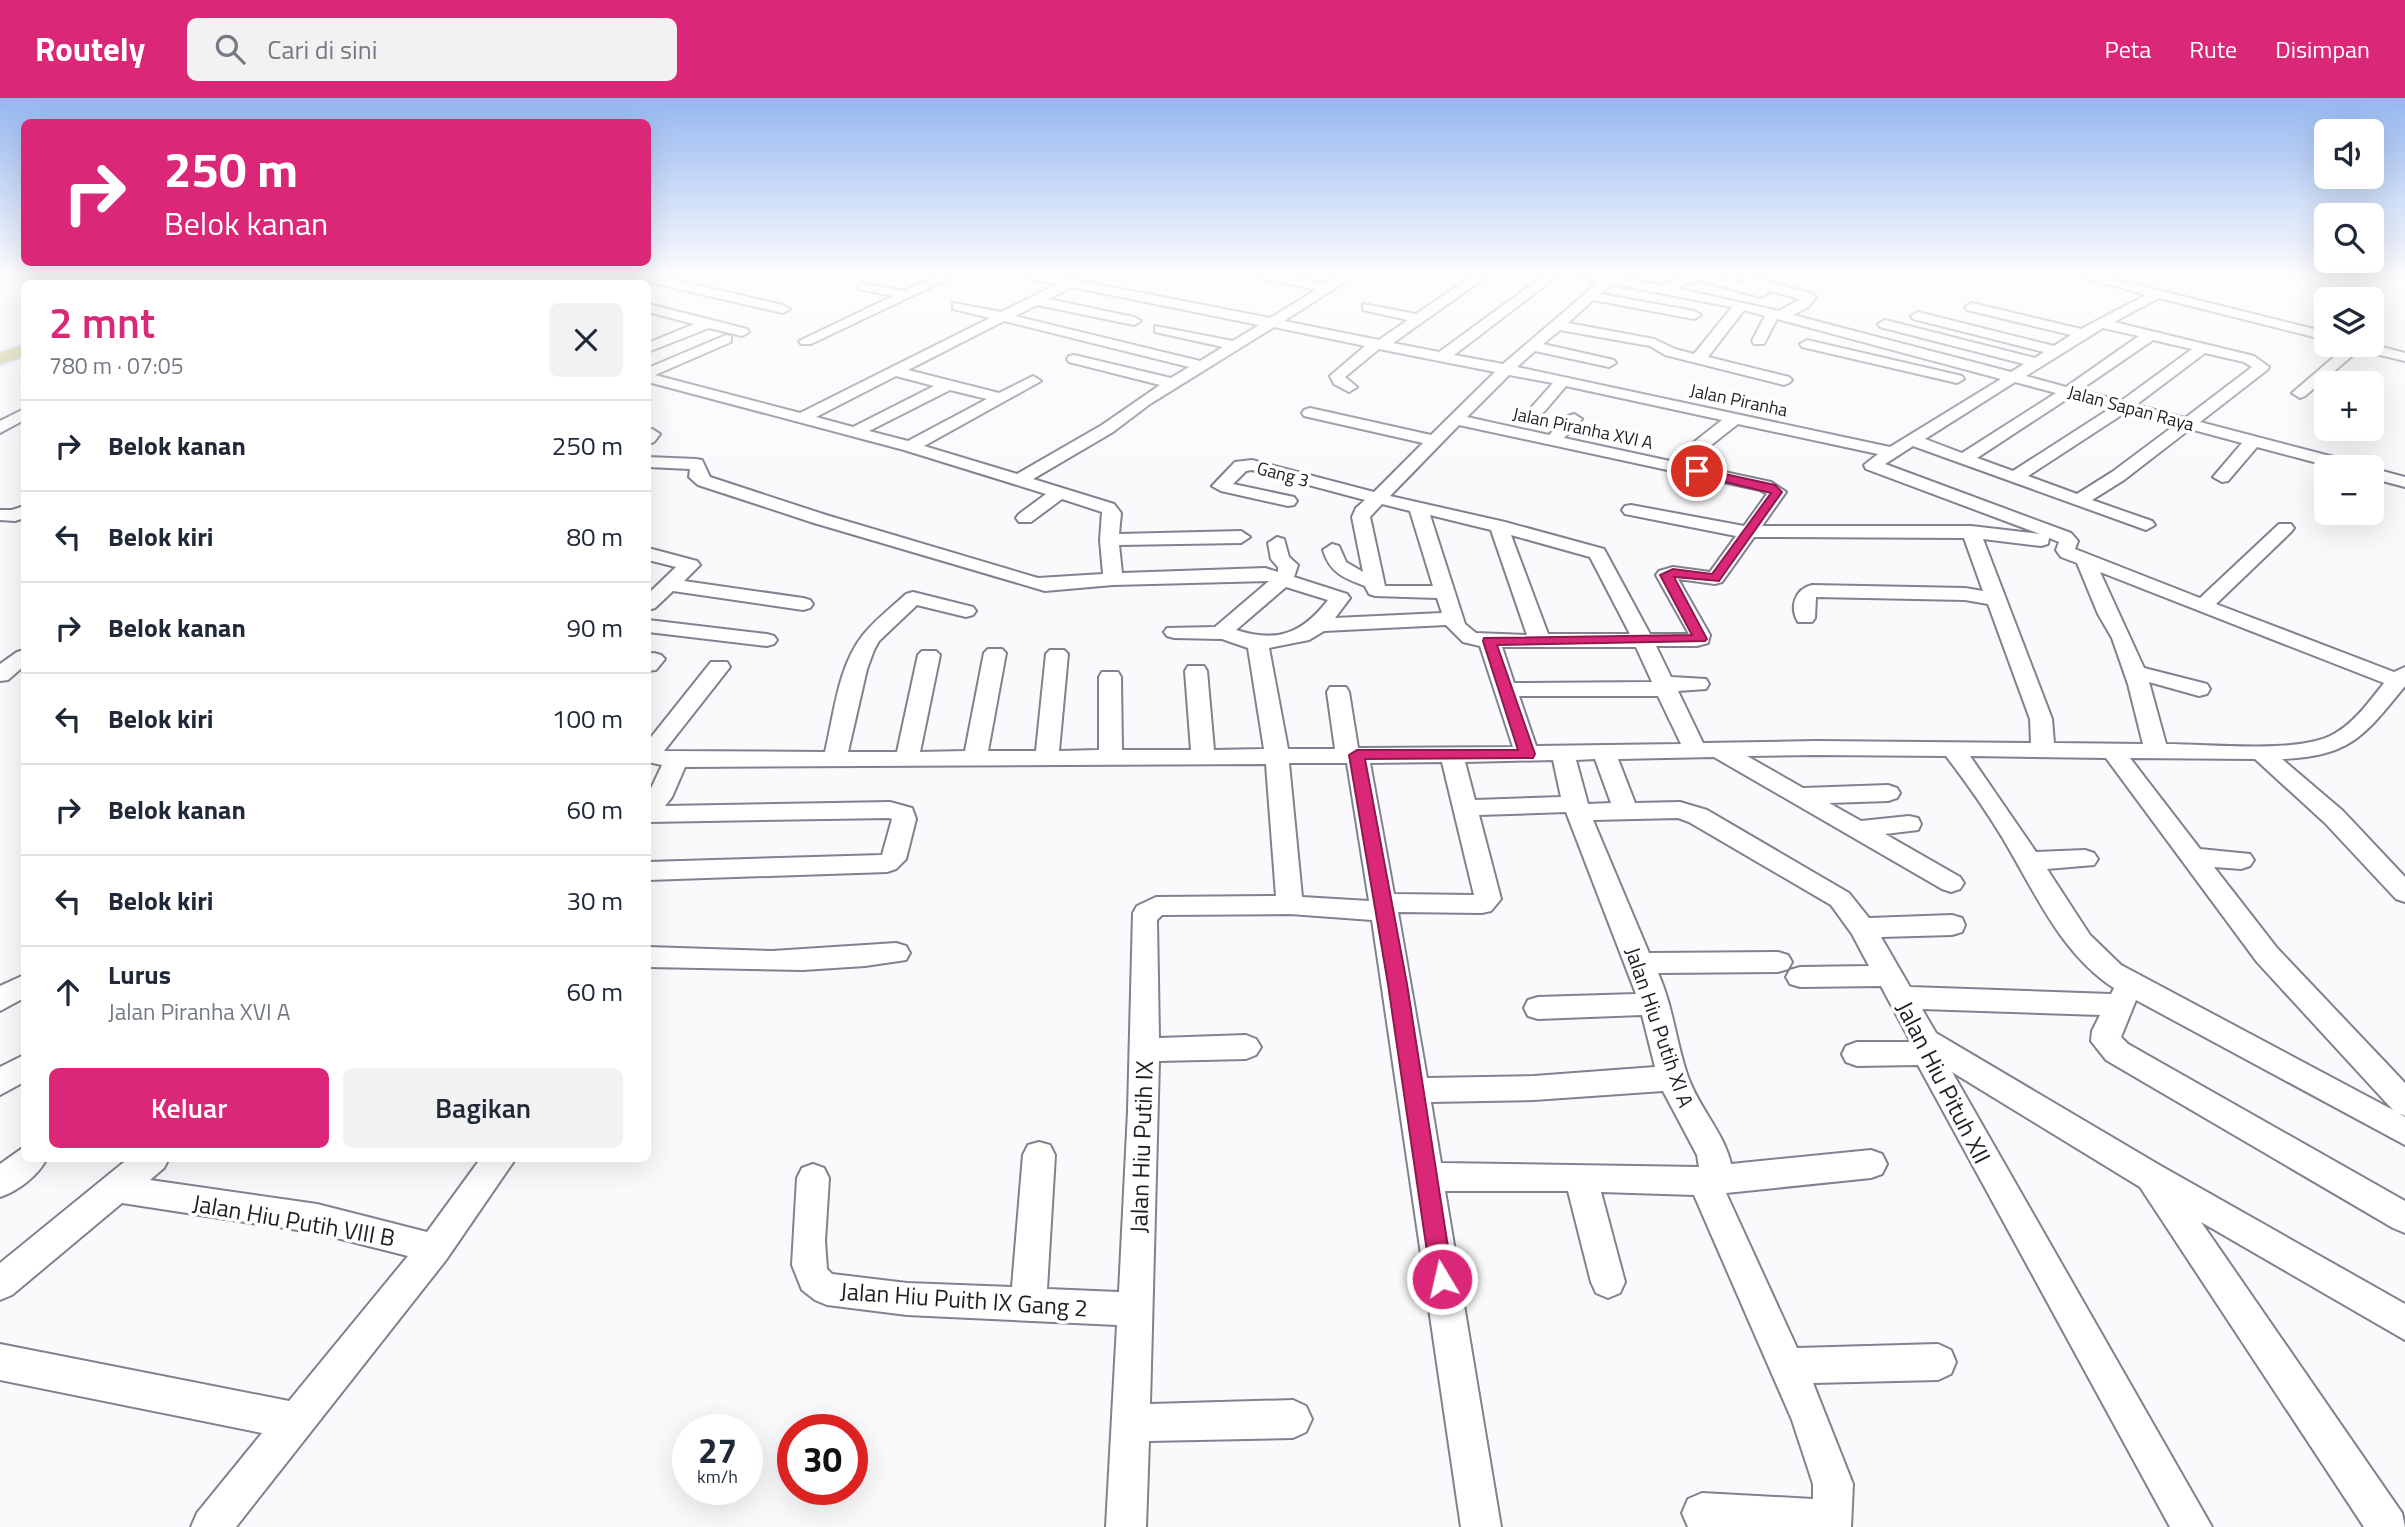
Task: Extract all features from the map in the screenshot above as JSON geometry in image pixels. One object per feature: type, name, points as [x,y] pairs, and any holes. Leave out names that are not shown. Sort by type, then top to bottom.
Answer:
[{"type":"main road","points":[[0,359],[21,351]]},
{"type":"street","points":[[651,377],[723,341]]},
{"type":"street","points":[[800,419],[956,341]]},
{"type":"street","points":[[1101,341],[1202,366]]},
{"type":"street","points":[[1215,341],[1234,345]]},
{"type":"street","points":[[1018,481],[1123,419],[1145,401],[1241,341]]},
{"type":"street","name":"Jalan Piranha","points":[[1362,341],[1563,382],[1674,412],[1734,419],[1891,452]]},
{"type":"street","points":[[1349,387],[1339,382],[1338,376],[1384,341]]},
{"type":"street","points":[[1442,357],[1464,341]]},
{"type":"street","points":[[1446,592],[1376,590],[1360,517],[1505,370],[1539,341]]},
{"type":"street","points":[[1642,341],[1654,343],[1666,351],[1697,359],[1712,368],[1784,380]]},
{"type":"street","points":[[1697,359],[1715,341]]},
{"type":"street","points":[[1810,341],[1807,348],[1994,390]]},
{"type":"street","name":"Jalan Sapan Raya","points":[[1881,341],[2314,457]]},
{"type":"street","points":[[1950,341],[2037,363]]},
{"type":"street","points":[[2017,341],[2057,351]]},
{"type":"street","points":[[651,756],[676,760],[1203,757],[1563,754],[1816,748],[2157,753],[2261,752],[2323,747],[2340,741],[2361,724],[2401,677],[2086,561],[2065,550],[2069,541],[2064,537],[1872,465],[2073,341]]},
{"type":"street","points":[[1962,460],[2142,341]]},
{"type":"street","points":[[2078,501],[2118,476],[2262,367],[2249,359],[2172,341]]},
{"type":"street","points":[[1532,346],[1609,363]]},
{"type":"street","points":[[1989,509],[2021,481],[2204,347]]},
{"type":"street","points":[[1898,370],[1909,348]]},
{"type":"street","points":[[2384,351],[2405,356]]},
{"type":"street","points":[[2300,393],[2343,357]]},
{"type":"street","points":[[1074,359],[1174,384]]},
{"type":"street","points":[[896,372],[1001,398]]},
{"type":"street","points":[[651,379],[910,447],[1112,510],[1109,540],[1113,579]]},
{"type":"street","points":[[910,447],[1033,381]]},
{"type":"street","points":[[1538,409],[1563,382]]},
{"type":"street","points":[[853,433],[948,385]]},
{"type":"street","points":[[1310,413],[1437,441]]},
{"type":"street","points":[[0,428],[21,416]]},
{"type":"street","points":[[1553,440],[1574,419]]},
{"type":"street","points":[[1674,466],[1734,419]]},
{"type":"street","name":"Jalan Piranha XVI A","points":[[1457,420],[1776,489],[1777,492],[1751,531]]},
{"type":"street","points":[[1621,455],[1639,437]]},
{"type":"street","points":[[1911,440],[2146,525]]},
{"type":"street","points":[[2222,477],[2254,440]]},
{"type":"street","points":[[651,462],[696,464],[699,468],[698,477],[704,481],[820,519],[1045,585],[1113,579],[1265,574],[1340,598],[1318,625],[1299,638],[1258,644],[1224,633],[1174,632]]},
{"type":"street","name":"Gang 3","points":[[1288,501],[1221,486],[1241,466],[1252,465],[1378,498]]},
{"type":"street","points":[[2384,476],[2405,482]]},
{"type":"street","points":[[1025,518],[1058,494]]},
{"type":"street","points":[[1378,498],[1499,526],[1597,553],[1664,687],[1708,751],[1800,796],[1951,883]]},
{"type":"street","points":[[1418,507],[1453,619],[1462,633],[1489,641],[1701,639],[1667,575],[1673,573],[1715,578],[1751,531]]},
{"type":"street","points":[[1631,510],[1751,531],[1970,532],[2016,535],[2067,547]]},
{"type":"street","points":[[0,530],[15,522],[13,514]]},
{"type":"street","points":[[1499,526],[1539,641]]},
{"type":"street","points":[[2203,606],[2285,528]]},
{"type":"street","points":[[1970,532],[2041,719],[2043,751]]},
{"type":"street","points":[[1109,540],[1241,537]]},
{"type":"street","points":[[1224,633],[1228,624],[1281,581],[1290,568],[1280,559],[1277,543]]},
{"type":"street","points":[[1332,550],[1335,563],[1344,571],[1375,583]]},
{"type":"street","points":[[651,555],[690,565],[651,601]]},
{"type":"street","points":[[2086,561],[2108,614],[2122,638],[2135,673],[2157,753]]},
{"type":"street","points":[[669,585],[803,604]]},
{"type":"street","points":[[1805,618],[1806,594],[1812,591],[1965,594],[1996,599]]},
{"type":"street","points":[[835,759],[856,669],[871,638],[914,598],[966,611]]},
{"type":"street","points":[[1318,625],[1453,619]]},
{"type":"street","points":[[651,626],[767,640]]},
{"type":"street","points":[[1489,641],[1527,754]]},
{"type":"street","points":[[1258,644],[1277,755],[1290,905],[1383,907],[1482,904],[1488,899],[1452,755]]},
{"type":"street","points":[[975,758],[995,653]]},
{"type":"street","points":[[1046,757],[1057,654]]},
{"type":"street","points":[[908,758],[929,655]]},
{"type":"street","points":[[0,675],[21,658]]},
{"type":"street","points":[[651,751],[719,667]]},
{"type":"street","points":[[1196,671],[1203,757]]},
{"type":"street","points":[[2135,673],[2199,689]]},
{"type":"street","points":[[1110,677],[1111,757]]},
{"type":"street","points":[[1507,690],[1698,684]]},
{"type":"street","points":[[1338,692],[1383,907],[1480,1527]]},
{"type":"street","points":[[1954,751],[1990,798],[2072,931],[2125,994],[2405,1132]]},
{"type":"street","points":[[2261,752],[2334,817],[2405,893]]},
{"type":"street","points":[[1604,753],[1626,811]]},
{"type":"street","points":[[2114,753],[2267,955],[2405,1103]]},
{"type":"street","name":"Jalan Hiu Putih XI A","points":[[1563,754],[1577,808],[1595,859],[1640,963],[1673,1078],[1692,1120],[1712,1152],[1711,1181],[1810,1419],[1832,1484],[1830,1524]]},
{"type":"street","points":[[651,805],[664,790],[676,760]]},
{"type":"street","points":[[1800,796],[1888,793]]},
{"type":"street","name":"Jalan Hiu Pituh XII","points":[[1465,808],[1680,810],[1698,816],[1840,899],[1862,928],[1993,1175],[2192,1527]]},
{"type":"street","points":[[651,814],[890,810],[903,814],[904,819],[894,859],[887,863],[651,871]]},
{"type":"street","points":[[1857,829],[1909,824]]},
{"type":"street","points":[[2193,857],[2241,860]]},
{"type":"street","points":[[2029,860],[2085,859]]},
{"type":"street","name":"Jalan Hiu Putih IX","points":[[1126,1527],[1144,1111],[1144,920],[1150,909],[1290,905]]},
{"type":"street","points":[[1862,928],[1952,925]]},
{"type":"street","points":[[651,957],[775,962],[829,961],[896,953]]},
{"type":"street","points":[[1640,963],[1789,969],[1895,987],[2125,994]]},
{"type":"street","points":[[0,1000],[21,987]]},
{"type":"street","points":[[2125,994],[2105,1035],[2110,1048],[2405,1218]]},
{"type":"street","points":[[1538,1008],[1652,1004]]},
{"type":"street","points":[[1144,1050],[1246,1047]]},
{"type":"street","points":[[1857,1054],[1926,1047],[2405,1323]]},
{"type":"street","points":[[0,1083],[21,1069]]},
{"type":"street","points":[[1413,1090],[1534,1088],[1673,1078]]},
{"type":"street","points":[[1028,1304],[1040,1155]]},
{"type":"street","points":[[0,1182],[26,1162]]},
{"type":"street","points":[[0,1284],[148,1162]]},
{"type":"street","points":[[434,1249],[497,1162]]},
{"type":"street","points":[[1426,1177],[1581,1177],[1711,1181],[1871,1164]]},
{"type":"street","points":[[2150,1176],[2388,1527]]},
{"type":"street","points":[[1581,1177],[1608,1282]]},
{"type":"street","name":"Jalan Hiu Puith IX Gang 2","points":[[813,1178],[809,1260],[812,1276],[818,1284],[836,1292],[907,1299],[1136,1309]]},
{"type":"street","name":"Jalan Hiu Putih VIII B","points":[[117,1188],[330,1221],[396,1235],[434,1249],[211,1527]]},
{"type":"street","points":[[0,1362],[296,1422]]},
{"type":"street","points":[[1786,1366],[1938,1362]]},
{"type":"street","points":[[1130,1423],[1293,1419]]},
{"type":"street","points":[[1702,1513],[1830,1524]]},
{"type":"waterway","points":[[0,353],[21,345]]},
{"type":"waterway","points":[[0,365],[21,357]]},
{"type":"waterway","points":[[1515,376],[1726,421]]},
{"type":"waterway","points":[[1823,442],[1877,454]]},
{"type":"route","points":[[1442,1279],[1397,984],[1357,755],[1527,754],[1489,641],[1701,639],[1666,577],[1668,573],[1715,578],[1777,492],[1776,489],[1697,471]]}]
